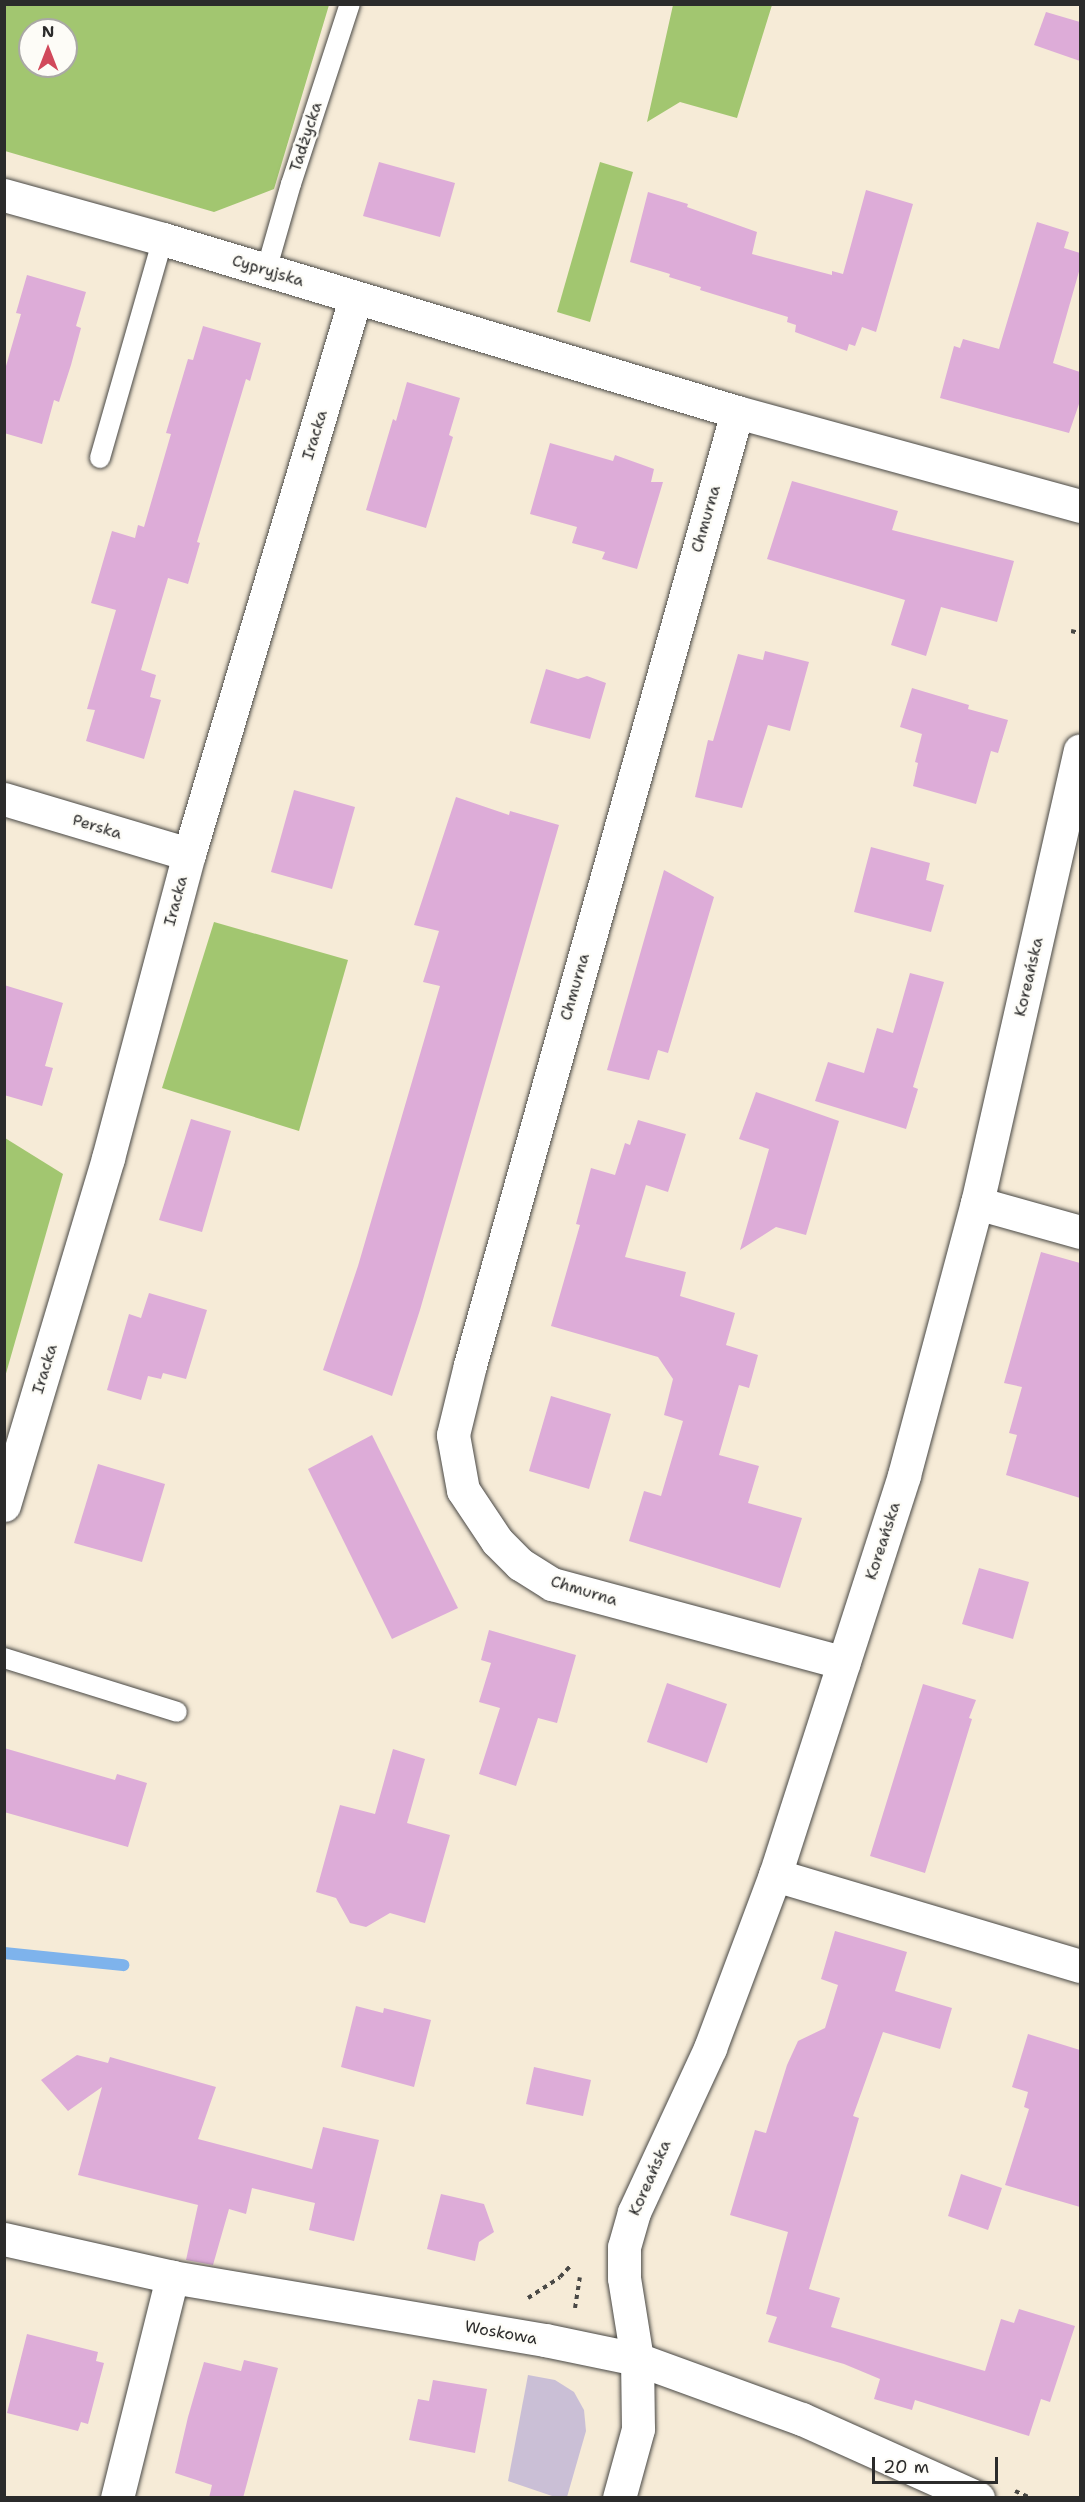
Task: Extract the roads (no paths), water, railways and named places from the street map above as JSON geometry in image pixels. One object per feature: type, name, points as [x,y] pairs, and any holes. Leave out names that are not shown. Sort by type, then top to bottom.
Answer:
[{"type":"street","name":"Cypryjska","points":[[4,195],[163,239],[355,299],[531,349],[737,412]]},
{"type":"street","name":"Iracka","points":[[4,1505],[108,1158],[189,854],[355,299]]},
{"type":"street","points":[[737,412],[1080,506]]},
{"type":"street","name":"Chmurna","points":[[737,412],[470,1365],[453,1435],[463,1490],[497,1541],[520,1564],[552,1584],[844,1663]]},
{"type":"street","name":"Koreańska","points":[[618,2498],[638,2429],[637,2359],[624,2278],[624,2247],[634,2211],[710,2048],[775,1875],[904,1475],[977,1203],[1074,808],[1080,751]]},
{"type":"street","name":"Perska","points":[[4,800],[189,854]]},
{"type":"street","points":[[977,1203],[1080,1232]]},
{"type":"street","points":[[775,1875],[1080,1966]]},
{"type":"street","name":"Woskowa","points":[[4,2239],[172,2277],[534,2338],[637,2359],[801,2419],[978,2498]]},
{"type":"street","points":[[117,2498],[172,2277]]},
{"type":"lane","name":"Tadżycka","points":[[266,271],[291,184],[350,4]]},
{"type":"lane","points":[[100,459],[163,239]]},
{"type":"lane","points":[[4,1658],[177,1712]]},
{"type":"waterway","points":[[4,1953],[123,1965]]}]
